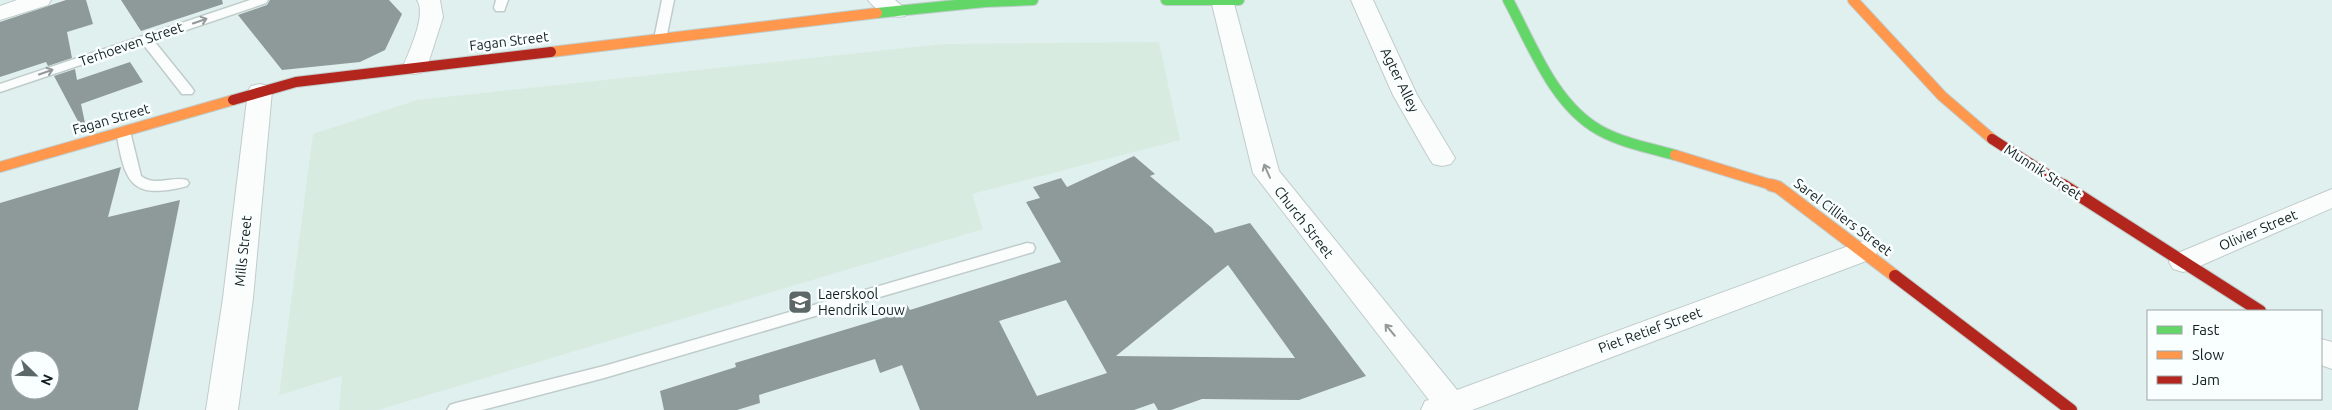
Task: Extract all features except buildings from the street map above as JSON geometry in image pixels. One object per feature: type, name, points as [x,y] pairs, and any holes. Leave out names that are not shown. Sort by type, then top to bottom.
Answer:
[{"type":"street","points":[[415,67],[432,17],[431,3],[428,0]]},
{"type":"street","name":"Fagan Street","points":[[0,167],[296,82],[660,39],[888,6],[1033,0]]},
{"type":"street","points":[[1166,0],[1239,0]]},
{"type":"street","name":"Church Street","points":[[1222,0],[1266,173],[1447,408]]},
{"type":"street","name":"Agter Alley","points":[[1362,0],[1405,95],[1442,158]]},
{"type":"street","name":"Sarel Cilliers Street","points":[[1508,0],[1563,95],[1590,124],[1617,136],[1655,149],[1778,186],[2071,410]]},
{"type":"street","name":"Munnik Street","points":[[1853,0],[1942,96],[1984,134],[2258,310]]},
{"type":"street","points":[[0,12],[31,1]]},
{"type":"street","name":"Mills Street","points":[[222,410],[238,298],[260,91]]},
{"type":"street","name":"Olivier Street","points":[[2183,262],[2332,198]]},
{"type":"street","name":"Piet Retief Street","points":[[1447,408],[1864,251]]},
{"type":"lane","name":"Terhoeven Street","points":[[0,88],[262,0]]},
{"type":"lane","points":[[660,39],[668,0]]},
{"type":"lane","points":[[146,39],[187,91]]},
{"type":"lane","points":[[123,131],[132,178],[137,184],[157,188],[182,183]]},
{"type":"lane","points":[[456,410],[604,372],[1027,248]]},
{"type":"green space","points":[[1159,42],[1180,140],[972,194],[983,229],[378,410],[339,410],[342,376],[279,395],[313,134],[417,100],[943,44]]},
{"type":"traffic: fast","points":[[877,13],[985,2],[1033,0]]},
{"type":"traffic: fast","points":[[1166,0],[1239,0]]},
{"type":"traffic: fast","points":[[1508,0],[1554,84],[1578,114],[1600,131],[1632,143],[1675,155]]},
{"type":"traffic: slow","points":[[1853,0],[1942,96],[1992,139]]},
{"type":"traffic: slow","points":[[551,52],[877,13]]},
{"type":"traffic: slow","points":[[0,167],[233,100]]},
{"type":"traffic: slow","points":[[1675,155],[1778,187],[1895,276]]},
{"type":"traffic: jam","points":[[233,100],[296,82],[551,52]]},
{"type":"traffic: jam","points":[[1992,139],[2258,310]]},
{"type":"traffic: jam","points":[[1895,276],[2071,410]]},
{"type":"place","name":"Laerskool Hendrik Louw","points":[[800,302]]}]
